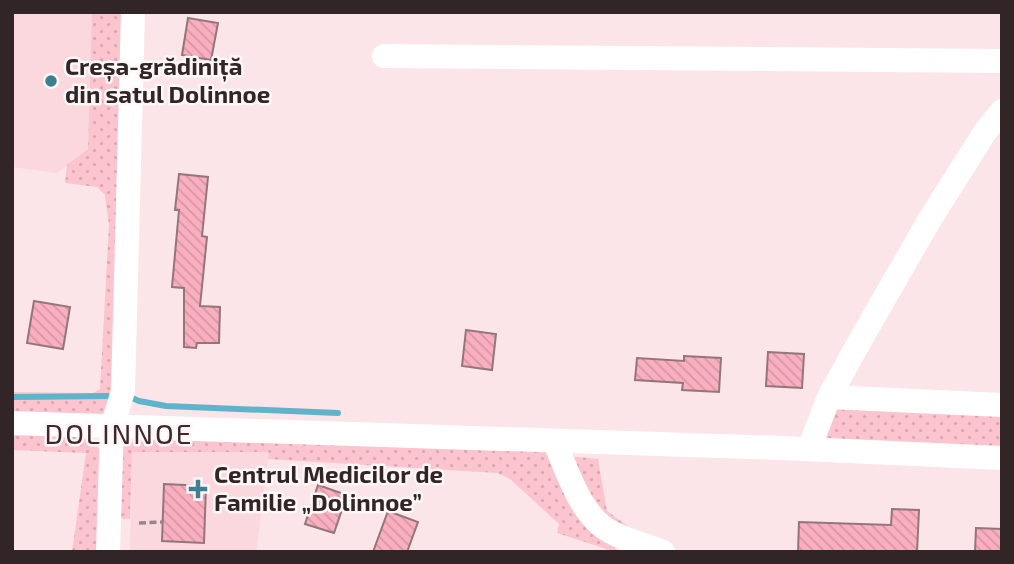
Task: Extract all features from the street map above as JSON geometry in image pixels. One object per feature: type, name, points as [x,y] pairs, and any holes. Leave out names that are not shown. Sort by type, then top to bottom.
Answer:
[{"type":"street","points":[[108,552],[112,427],[123,391],[133,12]]},
{"type":"street","points":[[384,56],[1002,61]]},
{"type":"street","points":[[809,449],[829,397],[930,219],[985,132],[1002,111]]},
{"type":"street","points":[[829,397],[1002,405]]},
{"type":"street","points":[[12,422],[1002,458]]},
{"type":"street","points":[[554,441],[584,508],[597,523],[611,532],[663,552]]},
{"type":"path","points":[[139,523],[163,522]]},
{"type":"shaded area","name":"Creșa-grădiniță din satul Dolinnoe","points":[[12,12],[92,12],[88,149],[57,173],[12,167]]},
{"type":"shaded area","points":[[92,12],[127,12],[115,389],[109,406],[101,416],[12,412],[12,392],[93,393],[100,389],[109,225],[105,195],[97,187],[65,183],[67,165],[88,149]]},
{"type":"shaded area","points":[[834,405],[1002,413],[1002,448],[821,440]]},
{"type":"shaded area","points":[[12,434],[79,436],[96,444],[100,451],[101,552],[72,552],[86,453],[12,450]]},
{"type":"shaded area","points":[[169,437],[540,448],[552,456],[614,541],[616,552],[557,533],[559,524],[510,479],[498,473],[268,459],[269,452],[132,452],[130,519],[116,518],[120,444]]},
{"type":"shaded area","name":"Centrul Medicilor de Familie „Dolinnoe”","points":[[132,452],[269,452],[256,552],[130,552]]},
{"type":"shaded area","points":[[568,456],[598,459],[607,511],[629,527],[599,515]]},
{"type":"building","points":[[188,18],[218,23],[211,60],[182,55]]},
{"type":"building","points":[[179,174],[208,177],[202,236],[207,237],[200,306],[220,307],[219,343],[197,343],[196,348],[184,347],[184,288],[172,287],[179,210],[175,210]]},
{"type":"building","points":[[34,301],[70,307],[63,349],[27,343]]},
{"type":"building","points":[[466,330],[496,334],[492,370],[462,366]]},
{"type":"building","points":[[768,352],[804,354],[802,388],[766,386]]},
{"type":"building","points":[[684,356],[721,358],[719,392],[682,390],[683,383],[635,380],[637,358],[684,361]]},
{"type":"building","points":[[164,484],[206,486],[204,543],[162,541]]},
{"type":"building","points":[[318,485],[347,495],[334,533],[305,524]]},
{"type":"building","points":[[892,509],[919,510],[917,552],[798,552],[799,522],[891,525]]},
{"type":"building","points":[[388,511],[418,522],[407,552],[373,552]]},
{"type":"building","points":[[976,528],[1002,529],[1002,552],[975,552]]},
{"type":"waterway","points":[[14,397],[108,396]]},
{"type":"waterway","points":[[132,398],[166,406],[338,413]]},
{"type":"place","name":"Creșa-grădiniță din satul Dolinnoe","points":[[51,81]]},
{"type":"place","name":"Centrul Medicilor de Familie „Dolinnoe”","points":[[198,489]]},
{"type":"district","name":"DOLINNOE","points":[[119,434]]}]
